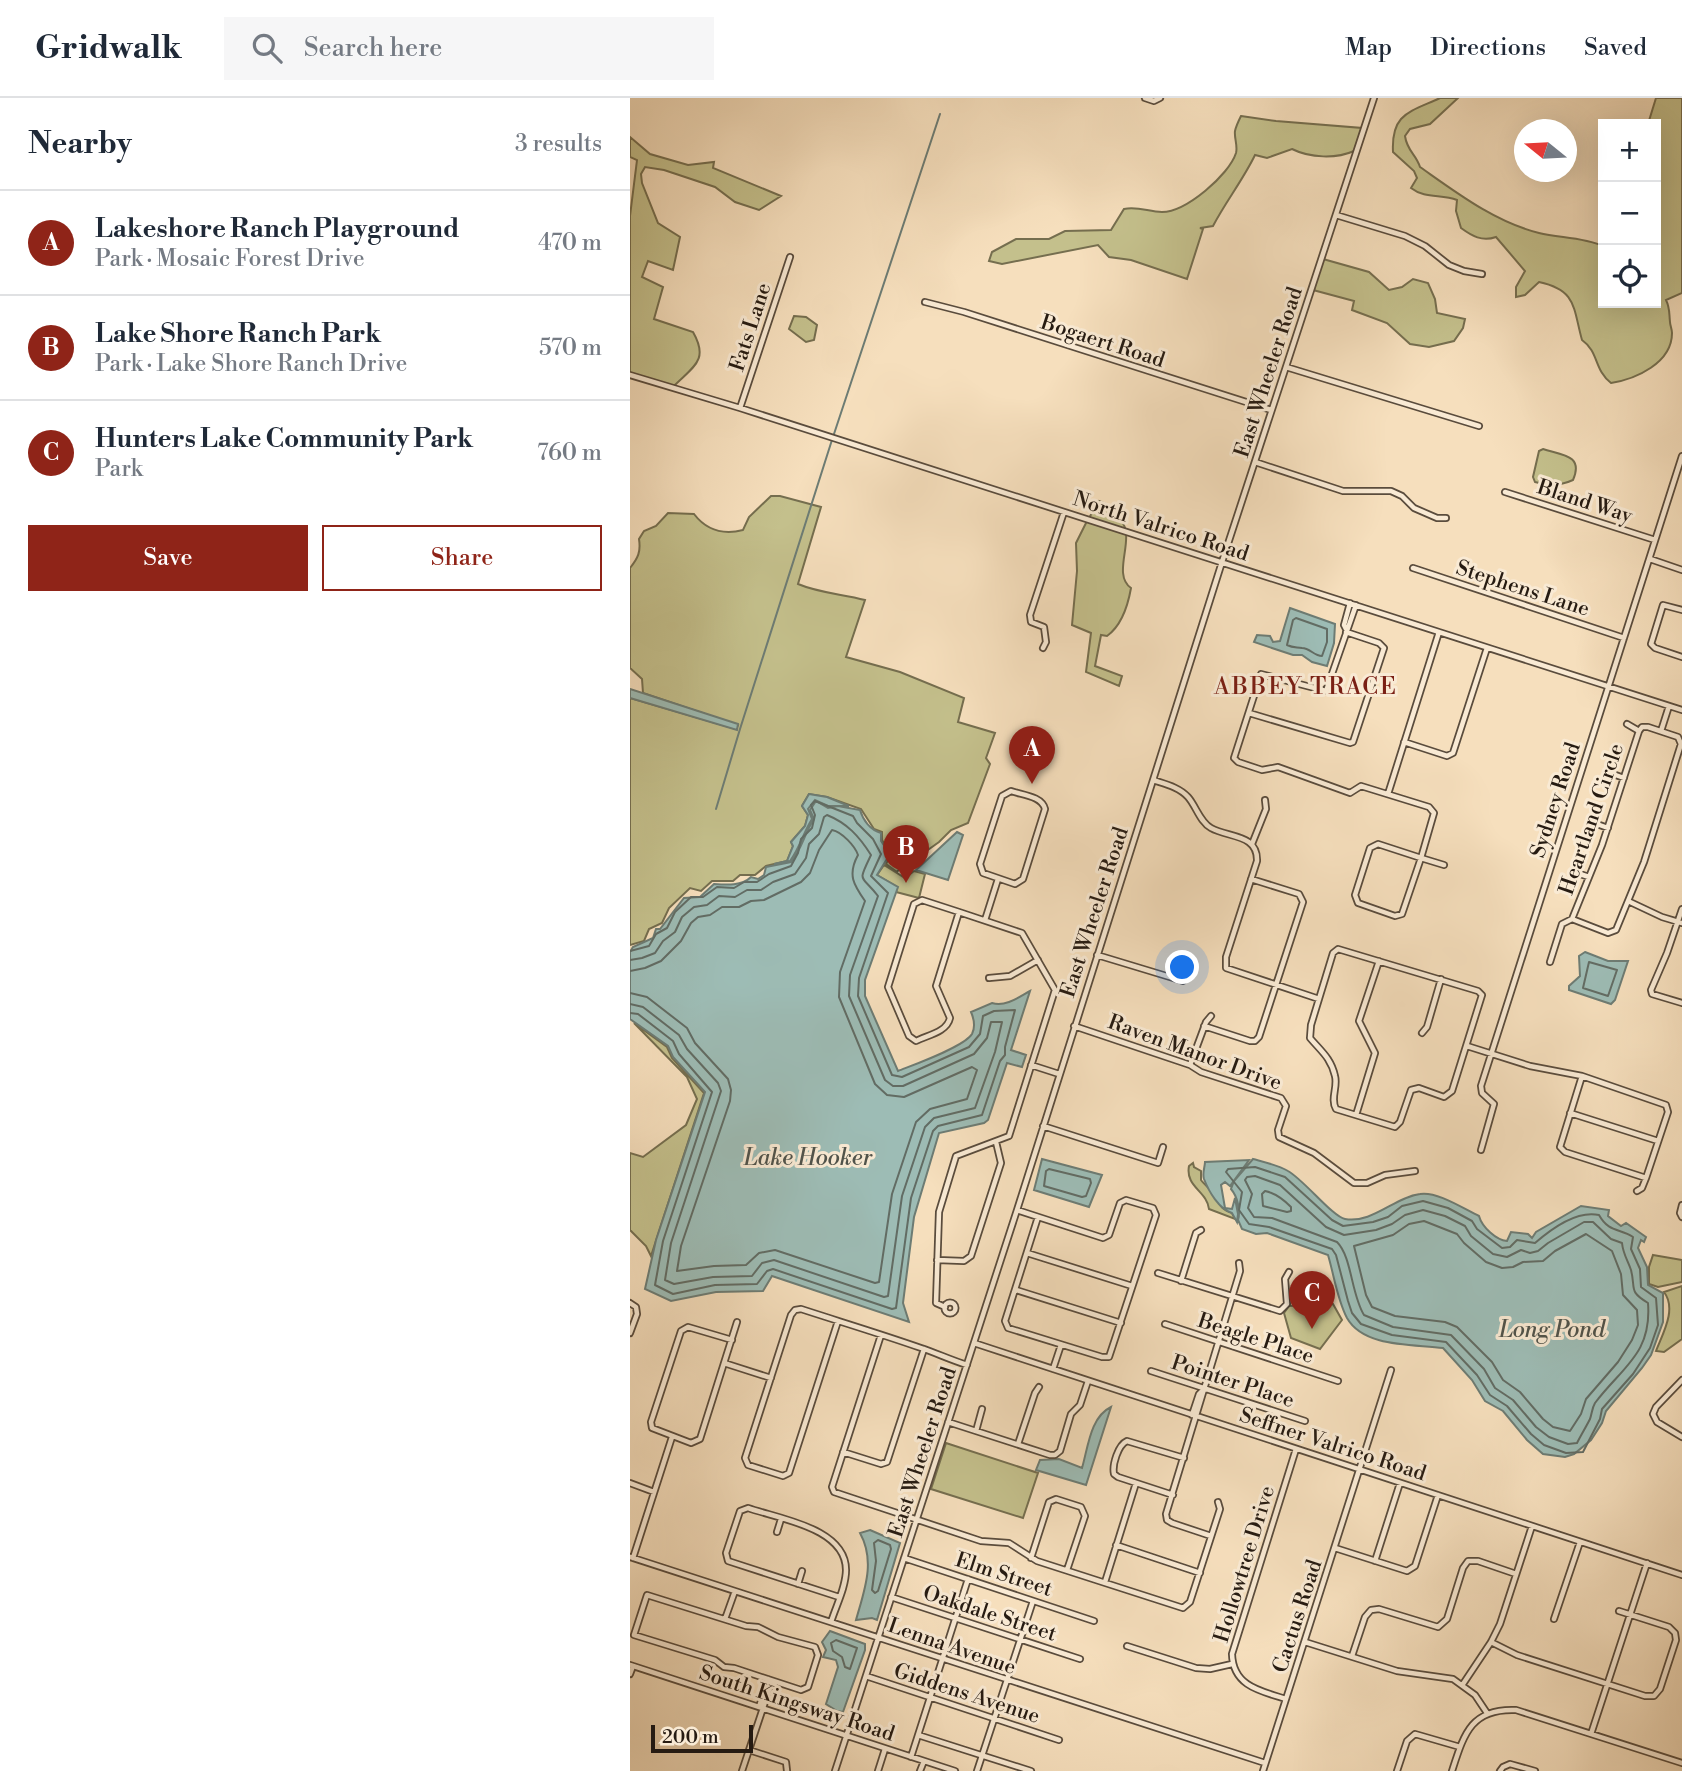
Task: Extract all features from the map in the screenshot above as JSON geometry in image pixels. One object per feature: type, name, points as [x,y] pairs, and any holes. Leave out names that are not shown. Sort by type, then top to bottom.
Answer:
[{"type":"street","points":[[1145,98],[1159,99]]},
{"type":"street","name":"East Wheeler Road","points":[[835,1771],[1017,1210],[1222,562],[1374,98]]},
{"type":"street","points":[[1336,215],[1405,236],[1425,246],[1449,265],[1482,274]]},
{"type":"street","name":"Fats Lane","points":[[740,408],[790,257]]},
{"type":"street","name":"Bogaert Road","points":[[925,303],[1271,411]]},
{"type":"street","points":[[1286,367],[1479,426]]},
{"type":"street","name":"North Valrico Road","points":[[630,374],[1682,710]]},
{"type":"street","name":"Sydney Road","points":[[1481,1150],[1494,1104],[1482,1093],[1481,1087],[1682,456]]},
{"type":"street","points":[[1255,462],[1343,491],[1394,492],[1413,508],[1437,518],[1446,518]]},
{"type":"street","name":"Bland Way","points":[[1506,492],[1655,540]]},
{"type":"street","points":[[1044,649],[1044,627],[1031,622],[1030,615],[1064,512]]},
{"type":"street","points":[[1649,559],[1682,570]]},
{"type":"street","name":"Stephens Lane","points":[[1413,568],[1624,638]]},
{"type":"street","points":[[1353,604],[1326,691],[1261,674],[1234,758],[1238,762],[1262,770],[1278,767],[1350,793],[1363,786],[1429,807],[1434,813],[1421,858],[1402,914],[1395,916],[1358,903],[1355,895],[1370,848],[1378,844],[1421,858],[1444,865]]},
{"type":"street","points":[[1682,610],[1663,605],[1651,643],[1655,648],[1682,657]]},
{"type":"street","points":[[1249,713],[1353,742],[1384,648],[1379,643],[1346,631]]},
{"type":"street","points":[[1388,794],[1438,632]]},
{"type":"street","points":[[1404,742],[1447,756],[1453,753],[1487,648]]},
{"type":"street","points":[[1662,731],[1670,706]]},
{"type":"street","points":[[1627,724],[1639,731]]},
{"type":"street","name":"Heartland Circle","points":[[1642,727],[1662,731],[1678,737],[1681,744],[1644,862],[1616,930],[1612,933],[1572,919],[1608,828],[1639,731],[1642,727]]},
{"type":"street","points":[[1610,773],[1624,778]]},
{"type":"street","points":[[1153,780],[1180,790],[1211,828],[1243,838],[1252,844],[1257,855],[1226,968],[1320,999]]},
{"type":"street","points":[[1011,791],[1040,800],[1045,809],[1023,879],[1015,884],[998,879],[983,873],[980,864],[1002,796],[1011,791]]},
{"type":"street","points":[[1252,844],[1266,809],[1265,800]]},
{"type":"street","points":[[1200,816],[1208,811]]},
{"type":"street","points":[[1594,823],[1608,828]]},
{"type":"street","points":[[1577,873],[1589,877]]},
{"type":"street","points":[[985,920],[998,879]]},
{"type":"street","points":[[1204,1026],[1255,1041],[1259,1037],[1277,986],[1303,899],[1299,894],[1251,879]]},
{"type":"street","points":[[944,1307],[936,1303],[939,1212],[956,1156],[1009,1136],[1055,989],[1022,933],[922,900],[914,904],[888,987],[909,1036],[916,1041],[947,1027],[950,1022],[936,986],[958,912]]},
{"type":"street","points":[[1628,901],[1662,917],[1680,922]]},
{"type":"street","points":[[1682,909],[1680,922],[1651,990],[1652,994],[1682,1003]]},
{"type":"street","points":[[1550,962],[1562,925],[1572,919]]},
{"type":"street","points":[[1338,949],[1441,979],[1478,991],[1482,995],[1452,1091],[1447,1096],[1414,1088],[1400,1122],[1395,1127],[1336,1109],[1336,1079],[1330,1060],[1310,1038],[1334,953],[1338,949]]},
{"type":"street","points":[[1097,955],[1183,982]]},
{"type":"street","points":[[989,978],[1010,976],[1038,960]]},
{"type":"street","points":[[1356,1115],[1375,1054],[1359,1021],[1380,961]]},
{"type":"street","points":[[1422,1033],[1427,1027],[1441,979]]},
{"type":"street","points":[[1190,1065],[1204,1026],[1212,1016]]},
{"type":"street","name":"Raven Manor Drive","points":[[1074,1026],[1281,1098],[1286,1106],[1278,1130],[1279,1137],[1314,1153],[1354,1183],[1367,1183],[1385,1175],[1415,1171]]},
{"type":"street","points":[[1467,1046],[1530,1066],[1582,1076],[1666,1105],[1668,1112],[1646,1178],[1642,1188],[1637,1191]]},
{"type":"street","points":[[1031,1065],[1059,1074]]},
{"type":"street","points":[[1582,1076],[1560,1147],[1565,1152],[1646,1178]]},
{"type":"street","points":[[1570,1113],[1658,1141]]},
{"type":"street","points":[[1043,1126],[1158,1163],[1163,1147]]},
{"type":"street","points":[[937,1260],[964,1261],[971,1256],[1001,1163],[996,1142]]},
{"type":"street","points":[[1017,1210],[1103,1238],[1109,1235],[1120,1203],[1126,1200],[1153,1208],[1156,1215],[1111,1353],[1106,1358],[1008,1328],[1005,1321],[1038,1217]]},
{"type":"street","points":[[1682,1205],[1679,1213],[1682,1217]]},
{"type":"street","points":[[1181,1280],[1196,1233],[1201,1230]]},
{"type":"street","points":[[1027,1253],[1132,1286]]},
{"type":"street","points":[[1211,1536],[1167,1520],[1166,1514],[1184,1458],[1199,1394],[1203,1389],[1240,1271],[1239,1263]]},
{"type":"street","points":[[1158,1273],[1277,1311],[1283,1310],[1287,1304],[1284,1279],[1289,1272]]},
{"type":"street","points":[[1016,1290],[1121,1323]]},
{"type":"street","points":[[630,1303],[636,1307],[637,1314],[630,1333]]},
{"type":"street","points":[[838,1321],[789,1473],[783,1476],[748,1465],[745,1458],[791,1315],[795,1310],[801,1309],[838,1321],[924,1349],[967,1365]]},
{"type":"street","points":[[732,1340],[688,1326],[681,1331],[651,1422],[656,1432],[691,1443],[700,1439],[732,1340],[737,1322]]},
{"type":"street","name":"Beagle Place","points":[[1165,1324],[1338,1381]]},
{"type":"street","points":[[881,1335],[832,1487],[834,1492],[981,1541],[1009,1543],[1031,1558],[1181,1607],[1186,1607],[1190,1602],[1220,1509],[1218,1502]]},
{"type":"street","name":"Seffner Valrico Road","points":[[974,1343],[1682,1575]]},
{"type":"street","points":[[1053,1368],[1061,1345]]},
{"type":"street","points":[[843,1452],[881,1464],[887,1462],[924,1349]]},
{"type":"street","points":[[724,1363],[771,1378]]},
{"type":"street","name":"Cactus Road","points":[[1263,1771],[1391,1370]]},
{"type":"street","name":"Pointer Place","points":[[1151,1371],[1305,1421]]},
{"type":"street","points":[[1682,1380],[1656,1407],[1653,1414],[1657,1422],[1682,1437]]},
{"type":"street","points":[[948,1422],[1050,1455],[1058,1453],[1088,1381]]},
{"type":"street","points":[[1018,1444],[1039,1387]]},
{"type":"street","points":[[975,1431],[982,1409]]},
{"type":"street","points":[[631,1557],[672,1437]]},
{"type":"street","points":[[1173,1495],[1116,1476],[1113,1472],[1121,1445],[1130,1441],[1184,1458]]},
{"type":"street","name":"Hollowtree Drive","points":[[1286,1699],[1246,1685],[1237,1676],[1232,1664],[1234,1644],[1296,1449]]},
{"type":"street","points":[[630,1483],[654,1492]]},
{"type":"street","points":[[1105,1582],[1136,1483]]},
{"type":"street","points":[[1375,1561],[1400,1483]]},
{"type":"street","points":[[1335,1548],[1407,1571],[1414,1568],[1438,1495]]},
{"type":"street","points":[[1031,1558],[1049,1502],[1056,1499],[1081,1507],[1085,1516],[1067,1570]]},
{"type":"street","points":[[831,1622],[839,1597],[846,1568],[844,1557],[831,1539],[822,1533],[748,1508],[740,1511],[726,1557],[731,1562],[839,1597]]},
{"type":"street","points":[[777,1532],[781,1519]]},
{"type":"street","points":[[1463,1684],[1500,1624],[1532,1526]]},
{"type":"street","points":[[1555,1619],[1580,1542]]},
{"type":"street","points":[[1116,1545],[1200,1573]]},
{"type":"street","name":"Lenna Avenue","points":[[631,1557],[1265,1763]]},
{"type":"street","name":"Elm Street","points":[[904,1558],[1094,1621]]},
{"type":"street","points":[[1352,1656],[1365,1617],[1371,1610],[1379,1609],[1437,1627],[1447,1619],[1463,1568],[1468,1562],[1478,1560],[1516,1574]]},
{"type":"street","points":[[1591,1734],[1647,1563]]},
{"type":"street","points":[[798,1584],[802,1571]]},
{"type":"street","points":[[911,1757],[968,1579]]},
{"type":"street","points":[[725,1619],[735,1591]]},
{"type":"street","points":[[647,1595],[725,1619],[758,1627],[778,1637],[815,1647],[818,1651],[808,1687],[801,1690],[724,1667],[715,1660],[634,1635],[647,1595]]},
{"type":"street","name":"Oakdale Street","points":[[891,1597],[1080,1659]]},
{"type":"street","points":[[977,1771],[1033,1601]]},
{"type":"street","points":[[1491,1642],[1517,1655],[1650,1697],[1657,1694],[1664,1677],[1676,1640],[1675,1633],[1669,1627],[1619,1611]]},
{"type":"street","points":[[1305,1642],[1397,1671],[1443,1676],[1463,1684],[1475,1695],[1487,1713]]},
{"type":"street","points":[[1127,1646],[1196,1668],[1210,1669],[1232,1664]]},
{"type":"street","points":[[630,1674],[631,1665]]},
{"type":"street","name":"South Kingsway Road","points":[[631,1665],[955,1771]]},
{"type":"street","name":"Giddens Avenue","points":[[866,1676],[1059,1741]]},
{"type":"street","points":[[742,1771],[770,1680]]},
{"type":"street","points":[[1452,1771],[1470,1727],[1487,1713],[1500,1709],[1516,1710],[1682,1763]]},
{"type":"street","points":[[1397,1771],[1407,1741],[1415,1734],[1460,1747]]},
{"type":"street","points":[[918,1735],[1031,1771]]},
{"type":"street","points":[[878,1771],[885,1749]]},
{"type":"street","points":[[749,1750],[786,1762],[787,1771]]},
{"type":"street","points":[[920,1771],[924,1761]]},
{"type":"street","points":[[1500,1771],[1510,1764],[1535,1771]]},
{"type":"shaded area","points":[[1440,98],[1458,98],[1430,124],[1410,129],[1405,136],[1420,167],[1477,206],[1507,222],[1539,233],[1598,244],[1598,308],[1661,308],[1661,119],[1650,119],[1656,98],[1682,98],[1682,293],[1666,300],[1672,332],[1666,353],[1659,361],[1631,378],[1611,383],[1582,340],[1567,295],[1551,285],[1539,282],[1525,295],[1516,297],[1516,287],[1525,271],[1496,237],[1477,237],[1461,228],[1456,211],[1457,200],[1422,194],[1411,188],[1417,178],[1414,171],[1393,152],[1393,139],[1399,121],[1411,111]]},
{"type":"shaded area","points":[[1241,116],[1362,128],[1354,151],[1347,154],[1315,156],[1292,149],[1267,158],[1255,155],[1213,226],[1200,228],[1203,229],[1187,279],[1131,260],[1109,257],[1098,245],[1002,264],[989,261],[992,252],[1016,239],[1049,239],[1065,231],[1111,230],[1124,209],[1162,212],[1183,206],[1205,191],[1232,162],[1236,153],[1235,131]]},
{"type":"shaded area","points":[[630,137],[650,154],[688,165],[714,162],[713,168],[781,196],[759,210],[735,202],[715,187],[664,170],[645,167],[641,174],[658,223],[680,237],[673,270],[648,261],[642,277],[663,287],[654,319],[693,332],[700,349],[693,368],[674,386],[630,373],[630,216],[637,160],[630,157]]},
{"type":"shaded area","points":[[1323,259],[1369,272],[1389,290],[1402,287],[1413,279],[1428,283],[1435,299],[1437,313],[1465,319],[1463,328],[1454,341],[1429,347],[1410,344],[1387,323],[1352,310],[1354,301],[1313,290]]},
{"type":"shaded area","points":[[794,316],[806,317],[817,325],[814,340],[806,342],[789,329]]},
{"type":"shaded area","points":[[1543,449],[1569,457],[1573,461],[1576,472],[1573,480],[1554,485],[1535,482],[1533,477],[1539,451]]},
{"type":"shaded area","points":[[771,496],[821,507],[798,584],[865,600],[846,657],[900,672],[964,698],[958,722],[995,733],[986,758],[990,764],[968,823],[951,830],[918,857],[910,856],[897,872],[886,864],[891,854],[882,840],[882,832],[874,829],[861,809],[827,797],[809,794],[802,806],[808,815],[805,826],[791,842],[793,846],[787,861],[766,866],[755,875],[740,875],[733,881],[712,881],[701,891],[690,888],[669,908],[662,923],[649,929],[644,941],[630,945],[630,698],[736,729],[738,725],[643,693],[642,679],[630,668],[630,568],[638,555],[639,539],[644,531],[656,526],[668,513],[694,514],[704,524],[716,530],[743,530],[749,517]]},
{"type":"shaded area","points":[[1099,501],[1117,509],[1126,530],[1089,518]]},
{"type":"shaded area","points":[[1087,521],[1126,534],[1123,571],[1126,583],[1131,588],[1130,595],[1116,627],[1107,636],[1101,635],[1095,666],[1122,676],[1119,686],[1086,672],[1091,633],[1072,625],[1077,571],[1076,543]]},
{"type":"shaded area","points":[[884,865],[905,878],[914,871],[925,874],[919,898],[896,892],[897,887],[877,875]]},
{"type":"shaded area","points":[[634,1023],[667,1047],[672,1058],[704,1093],[651,1256],[646,1246],[630,1230],[630,1153],[643,1157],[686,1125],[697,1099],[687,1077]]},
{"type":"shaded area","points":[[1193,1163],[1194,1167],[1201,1171],[1201,1180],[1222,1208],[1232,1213],[1235,1219],[1209,1209],[1190,1179],[1189,1166]]},
{"type":"shaded area","points":[[1653,1255],[1682,1260],[1682,1282],[1658,1287],[1649,1284],[1649,1267]]},
{"type":"shaded area","points":[[1682,1286],[1682,1339],[1664,1352],[1656,1351],[1669,1313],[1668,1299],[1664,1292]]},
{"type":"shaded area","points":[[1333,1304],[1342,1320],[1320,1349],[1291,1338],[1284,1313],[1289,1306]]},
{"type":"shaded area","points":[[946,1443],[1038,1473],[1023,1518],[931,1489]]},
{"type":"water","points":[[1290,608],[1335,624],[1334,643],[1327,666],[1312,662],[1302,655],[1293,655],[1254,642],[1257,635],[1270,636],[1273,642],[1280,641]]},
{"type":"water","points":[[630,689],[738,724],[737,730],[630,698]]},
{"type":"water","points":[[809,794],[827,797],[849,806],[828,806],[815,800],[808,809],[812,819],[790,861],[774,864],[787,861],[793,846],[791,842],[805,826],[808,815],[802,806]]},
{"type":"water","name":"Lake Hooker","points":[[816,801],[828,808],[838,806],[860,810],[868,824],[881,833],[881,841],[890,854],[877,875],[898,887],[865,980],[865,996],[898,1071],[938,1055],[967,1039],[974,1028],[971,1012],[992,1003],[1007,1003],[1030,991],[1011,1050],[1026,1055],[1022,1067],[1007,1063],[988,1120],[939,1133],[914,1217],[903,1303],[909,1322],[772,1276],[763,1291],[716,1292],[671,1301],[645,1289],[656,1240],[705,1092],[673,1057],[668,1046],[630,1019],[630,952],[633,947],[653,938],[656,929],[660,929],[684,898],[700,897],[714,884],[729,885],[751,877],[758,879],[764,875],[766,867],[791,862],[814,819],[810,810]]},
{"type":"water","points":[[957,832],[963,835],[948,880],[916,870]]},
{"type":"water","points":[[1585,952],[1608,961],[1628,961],[1615,1000],[1611,1004],[1569,990],[1569,986],[1580,976],[1579,956]]},
{"type":"water","points":[[1042,1159],[1102,1175],[1089,1207],[1034,1190]]},
{"type":"water","name":"Long Pond","points":[[1253,1159],[1288,1171],[1333,1212],[1345,1219],[1365,1218],[1411,1196],[1427,1194],[1442,1198],[1479,1216],[1490,1232],[1507,1241],[1511,1232],[1528,1234],[1532,1238],[1536,1232],[1581,1206],[1609,1210],[1608,1216],[1621,1226],[1626,1223],[1646,1237],[1644,1242],[1641,1240],[1638,1248],[1647,1267],[1648,1285],[1663,1293],[1663,1322],[1651,1355],[1606,1411],[1591,1440],[1574,1454],[1565,1457],[1543,1454],[1527,1440],[1503,1411],[1485,1401],[1472,1380],[1443,1348],[1390,1343],[1365,1335],[1355,1328],[1341,1303],[1328,1255],[1267,1233],[1256,1234],[1242,1229],[1238,1220],[1238,1203],[1231,1189],[1234,1181]]},
{"type":"water","points":[[1249,1160],[1230,1186],[1225,1182],[1221,1185],[1225,1208],[1232,1209],[1235,1198],[1237,1222],[1232,1213],[1219,1204],[1209,1189],[1203,1177],[1205,1162]]},
{"type":"water","points":[[1111,1407],[1086,1485],[1036,1470],[1040,1460],[1059,1459],[1082,1468],[1094,1425]]},
{"type":"water","points":[[870,1530],[900,1543],[877,1620],[856,1620],[868,1566],[865,1544],[860,1533]]},
{"type":"water","points":[[830,1631],[865,1644],[843,1712],[826,1704],[838,1667],[836,1660],[823,1657],[826,1650],[822,1642]]},
{"type":"waterway","points":[[716,809],[831,443],[940,114]]},
{"type":"place","name":"Lakeshore Ranch Playground","points":[[1032,784]]},
{"type":"place","name":"Lake Shore Ranch Park","points":[[906,883]]},
{"type":"place","name":"Hunters Lake Community Park","points":[[1312,1329]]},
{"type":"district","name":"ABBEY TRACE","points":[[1306,686]]}]
